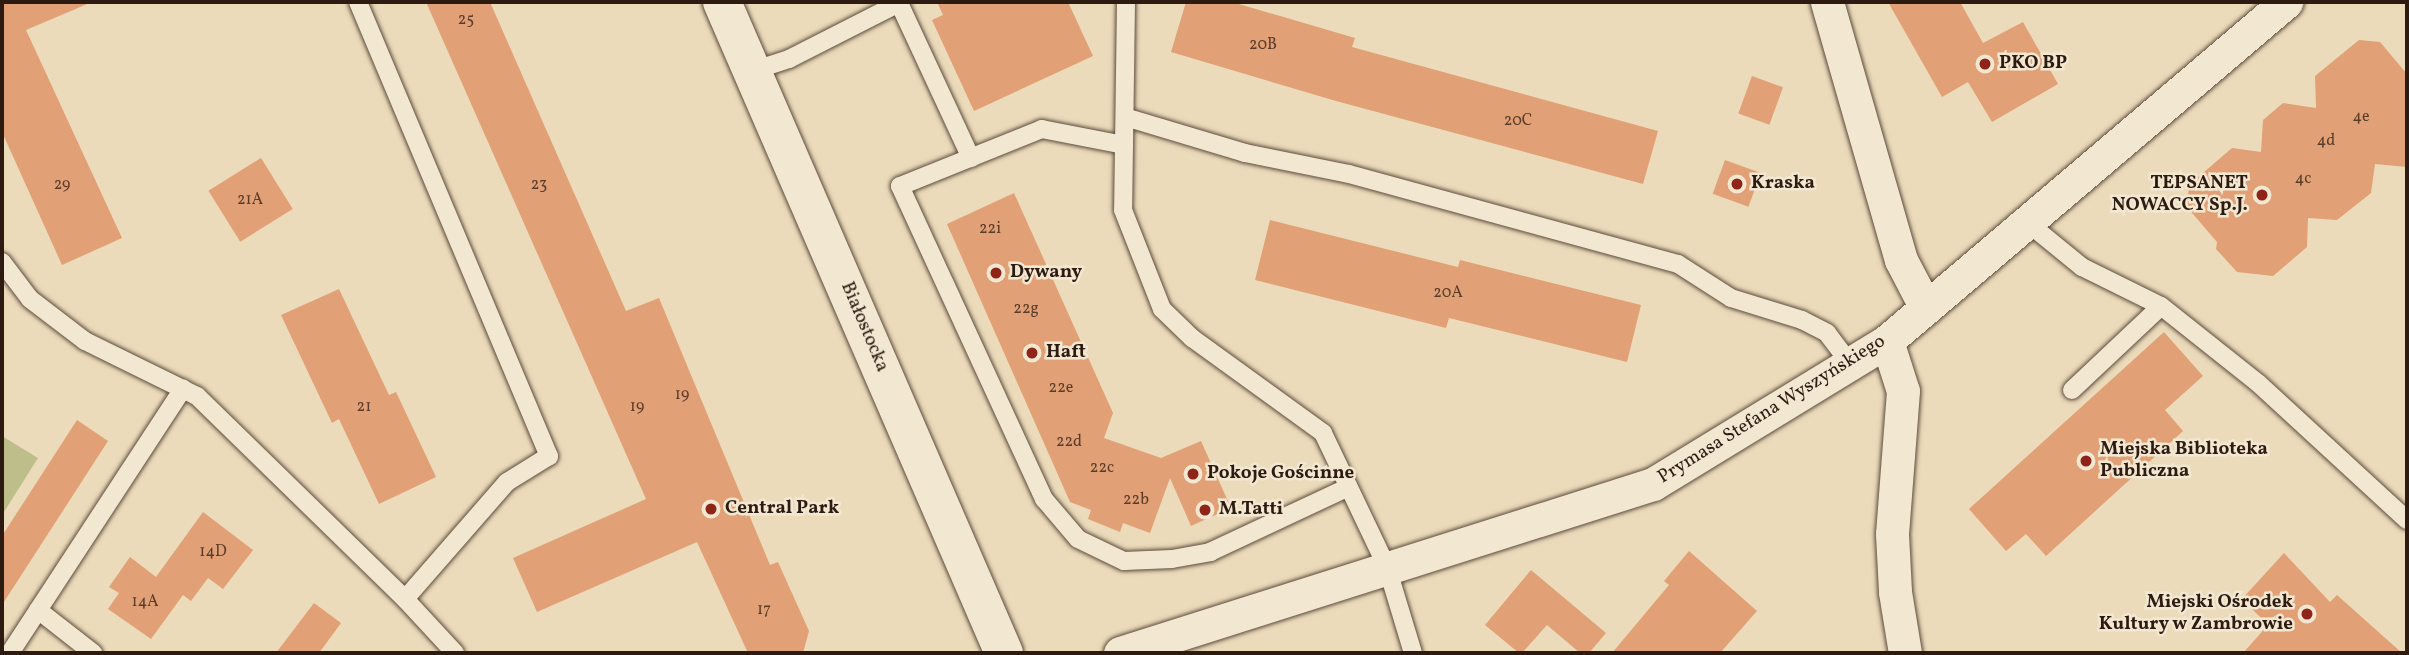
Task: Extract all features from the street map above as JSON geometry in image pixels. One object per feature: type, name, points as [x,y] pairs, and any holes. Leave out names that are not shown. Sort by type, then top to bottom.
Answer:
[{"type":"main road","name":"Białostocka","points":[[722,2],[1004,653]]},
{"type":"street","points":[[1826,2],[1901,260],[1926,308]]},
{"type":"street","name":"Prymasa Stefana Wyszyńskiego","points":[[1120,653],[1653,484],[1851,365],[1886,341],[2287,2]]},
{"type":"street","points":[[1886,341],[1903,391],[1892,534],[1895,592],[1905,653]]},
{"type":"lane","points":[[358,2],[549,456],[507,482],[405,599]]},
{"type":"lane","points":[[1126,2],[1123,210],[1162,309],[1192,338],[1323,433],[1387,567],[1413,653]]},
{"type":"lane","points":[[752,71],[789,58],[899,4],[971,158]]},
{"type":"lane","points":[[1125,117],[1245,153],[1349,174],[1678,264],[1731,298],[1802,320],[1827,333],[1851,365]]},
{"type":"lane","points":[[1124,145],[1042,129],[900,186],[1044,499],[1078,539],[1124,561],[1172,559],[1210,552],[1349,487]]},
{"type":"lane","points":[[2028,223],[2082,267],[2161,306],[2259,384],[2407,520]]},
{"type":"lane","points":[[2,262],[30,299],[85,341],[197,396],[405,599],[454,653]]},
{"type":"lane","points":[[2072,390],[2161,306]]},
{"type":"lane","points":[[10,653],[183,389]]},
{"type":"lane","points":[[38,610],[93,653]]},
{"type":"green space","points":[[2,436],[38,458],[2,515]]},
{"type":"building","points":[[2,2],[92,2],[26,30],[122,238],[62,265],[2,132]]},
{"type":"building","points":[[426,2],[490,2],[626,311],[659,298],[770,565],[778,562],[809,631],[803,653],[748,653],[697,542],[537,612],[513,558],[646,499]]},
{"type":"building","points":[[937,2],[1068,2],[1093,56],[974,111],[932,20],[943,15]]},
{"type":"building","points":[[1186,2],[1232,2],[1355,38],[1352,47],[1658,131],[1643,184],[1336,101],[1171,52]]},
{"type":"building","name":"PKO BP","points":[[1888,2],[1960,2],[1983,43],[2023,22],[2058,84],[1992,122],[1968,82],[1942,97]]},
{"type":"building","points":[[2359,40],[2380,42],[2407,74],[2407,167],[2375,164],[2371,193],[2337,220],[2308,218],[2307,247],[2273,276],[2237,272],[2216,249],[2217,242],[2187,207],[2189,185],[2232,148],[2261,152],[2263,120],[2283,103],[2316,108],[2315,76]]},
{"type":"building","points":[[1752,76],[1783,87],[1769,125],[1738,114]]},
{"type":"building","points":[[261,158],[293,209],[240,242],[208,191]]},
{"type":"building","name":"Kraska","points":[[1725,160],[1761,173],[1748,207],[1713,194]]},
{"type":"building","points":[[1014,193],[1113,413],[1104,438],[1161,458],[1201,441],[1231,508],[1191,526],[1170,478],[1150,533],[1123,523],[1120,532],[1088,519],[1091,510],[1070,502],[947,224]]},
{"type":"building","points":[[1270,220],[1458,267],[1460,260],[1641,305],[1627,362],[1449,318],[1446,328],[1255,280]]},
{"type":"building","points":[[339,289],[389,395],[396,392],[436,477],[379,504],[339,419],[332,423],[281,315]]},
{"type":"building","name":"Miejska Biblioteka Publiczna","points":[[2164,332],[2203,376],[2165,410],[2183,431],[2046,556],[2026,534],[2006,551],[1969,509]]},
{"type":"building","points":[[77,420],[108,441],[2,605],[2,536]]},
{"type":"building","points":[[203,512],[253,550],[223,589],[208,578],[191,601],[183,595],[151,639],[108,609],[119,593],[109,587],[130,557],[156,577]]},
{"type":"building","points":[[1689,551],[1757,611],[1720,653],[1612,653],[1669,585],[1664,581]]},
{"type":"building","name":"Miejski Ośrodek Kultury w Zambrowie","points":[[2284,553],[2330,602],[2337,595],[2402,653],[2243,653],[2268,625],[2242,599]]},
{"type":"building","points":[[1531,570],[1606,633],[1589,653],[1580,653],[1547,625],[1522,653],[1519,653],[1485,625]]},
{"type":"building","points":[[314,603],[341,623],[319,653],[276,653]]},
{"type":"place","name":"PKO BP","points":[[1985,64]]},
{"type":"place","name":"Kraska","points":[[1737,184]]},
{"type":"place","name":"TEPSANET NOWACCY Sp.J.","points":[[2262,195]]},
{"type":"place","name":"Dywany","points":[[996,273]]},
{"type":"place","name":"Haft","points":[[1032,353]]},
{"type":"place","name":"Miejska Biblioteka Publiczna","points":[[2086,461]]},
{"type":"place","name":"Pokoje Gościnne","points":[[1193,474]]},
{"type":"place","name":"Central Park","points":[[711,509]]},
{"type":"place","name":"M.Tatti","points":[[1205,510]]},
{"type":"place","name":"Miejski Ośrodek Kultury w Zambrowie","points":[[2307,614]]}]
